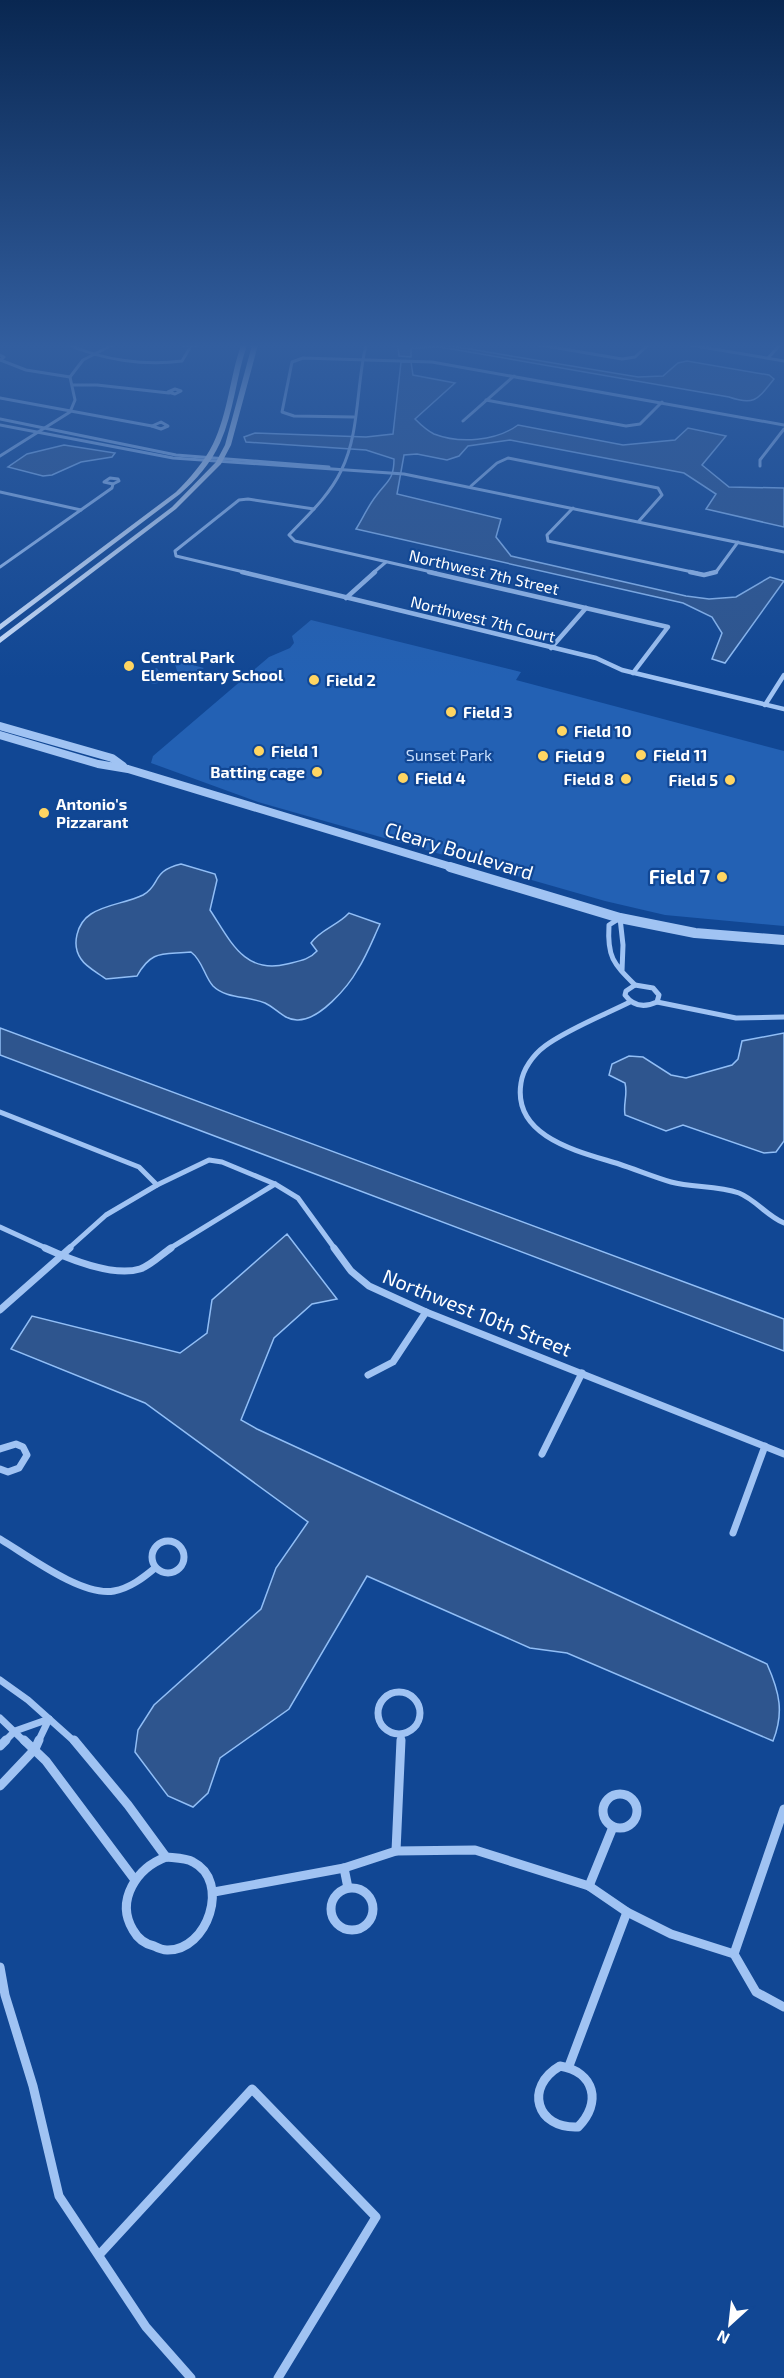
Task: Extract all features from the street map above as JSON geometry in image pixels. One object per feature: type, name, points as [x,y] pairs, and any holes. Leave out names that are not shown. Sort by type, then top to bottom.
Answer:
[{"type":"main road","points":[[0,628],[178,493],[195,478],[209,456]]},
{"type":"main road","points":[[0,641],[174,508],[206,479],[222,456]]},
{"type":"street","points":[[162,456],[404,474],[784,552]]},
{"type":"street","points":[[184,456],[207,459]]},
{"type":"street","points":[[314,509],[342,470],[346,456]]},
{"type":"street","points":[[760,466],[763,456]]},
{"type":"street","points":[[471,486],[498,462],[508,459],[658,488],[662,495],[639,521]]},
{"type":"street","points":[[0,567],[112,488],[113,484]]},
{"type":"street","points":[[0,492],[81,510]]},
{"type":"street","name":"Northwest 7th Court","points":[[314,509],[248,499],[239,500],[175,552],[176,556],[596,658],[633,673],[784,710]]},
{"type":"street","points":[[573,508],[547,535],[548,541],[704,575],[716,572],[738,542]]},
{"type":"street","name":"Northwest 7th Street","points":[[314,509],[289,535],[295,541],[668,627],[633,673]]},
{"type":"street","points":[[346,598],[386,562]]},
{"type":"street","points":[[551,648],[586,608]]},
{"type":"street","points":[[765,705],[784,675]]},
{"type":"street","name":"Cleary Boulevard","points":[[0,726],[112,758],[128,769]]},
{"type":"street","name":"Cleary Boulevard","points":[[0,735],[98,764],[128,769],[620,918],[713,936],[784,940]]},
{"type":"street","points":[[622,971],[625,963],[622,950],[624,928],[620,918],[609,925],[607,953],[612,963],[635,985],[653,988],[659,995],[657,1002]]},
{"type":"street","points":[[635,985],[626,991],[626,995],[630,1002],[643,1006],[657,1002],[696,1012],[752,1020],[784,1017]]},
{"type":"street","points":[[630,1002],[546,1045],[534,1054],[524,1068],[520,1088],[520,1106],[530,1124],[560,1144],[678,1184],[718,1188],[738,1193],[750,1199],[770,1218],[784,1223]]},
{"type":"street","points":[[0,1112],[139,1167],[157,1185]]},
{"type":"street","name":"Northwest 10th Street","points":[[0,1310],[106,1215],[157,1185],[209,1160],[222,1162],[275,1184],[298,1198],[351,1271],[369,1286],[426,1312],[784,1454]]},
{"type":"street","points":[[0,1227],[62,1255],[118,1272],[141,1269],[177,1243],[275,1184]]},
{"type":"street","points":[[368,1375],[393,1362],[426,1312]]},
{"type":"street","points":[[542,1454],[582,1373]]},
{"type":"street","points":[[0,1449],[8,1444],[19,1444],[24,1447],[27,1455],[19,1468],[8,1472],[0,1470]]},
{"type":"street","points":[[733,1533],[765,1446]]},
{"type":"street","points":[[0,1539],[85,1587],[105,1593],[133,1586],[155,1568]]},
{"type":"street","points":[[174,1542],[183,1548],[185,1557],[176,1570],[165,1572],[155,1568],[152,1564],[152,1554],[159,1545],[174,1542]]},
{"type":"street","points":[[0,1680],[28,1700],[70,1736],[128,1805],[166,1857]]},
{"type":"street","points":[[401,1692],[411,1695],[418,1703],[421,1713],[418,1723],[411,1731],[401,1735],[391,1733],[382,1727],[377,1718],[377,1708],[382,1699],[391,1693],[401,1692]]},
{"type":"street","points":[[0,1718],[35,1749],[135,1880]]},
{"type":"street","points":[[0,1746],[15,1731],[49,1719]]},
{"type":"street","points":[[0,1786],[35,1749],[49,1719]]},
{"type":"street","points":[[396,1851],[401,1735]]},
{"type":"street","points":[[613,1794],[624,1795],[634,1803],[637,1815],[635,1821],[627,1828],[613,1827],[604,1816],[603,1805],[613,1794]]},
{"type":"street","points":[[734,1954],[784,1809]]},
{"type":"street","points":[[589,1886],[613,1827]]},
{"type":"street","points":[[214,1892],[344,1868],[396,1851],[475,1850],[589,1886],[627,1912],[671,1934],[734,1954],[756,1992],[784,2007]]},
{"type":"street","points":[[166,1857],[192,1860],[203,1868],[214,1892],[214,1907],[207,1924],[195,1939],[179,1948],[162,1949],[146,1944],[134,1932],[127,1915],[128,1897],[135,1880],[154,1862],[166,1857]]},
{"type":"street","points":[[344,1868],[348,1888]]},
{"type":"street","points":[[348,1888],[360,1889],[366,1893],[372,1904],[371,1917],[357,1930],[343,1928],[334,1917],[333,1903],[336,1896],[348,1888]]},
{"type":"street","points":[[569,2066],[627,1912]]},
{"type":"street","points":[[0,1967],[4,1995],[33,2086],[59,2196],[146,2328],[191,2378]]},
{"type":"street","points":[[569,2066],[585,2076],[590,2085],[593,2104],[585,2122],[569,2129],[560,2128],[551,2123],[540,2105],[538,2094],[540,2084],[551,2069],[569,2066]]},
{"type":"street","points":[[99,2255],[252,2089],[376,2217],[278,2378]]},
{"type":"green space","name":"Sunset Park","points":[[311,620],[521,672],[516,680],[784,751],[784,926],[665,915],[605,901],[258,802],[151,763],[153,756],[269,657],[290,648],[294,643],[292,636]]},
{"type":"green space","points":[[185,663],[204,668],[189,678],[178,678],[154,684],[145,679],[149,675],[146,670],[157,668],[160,673],[177,671],[175,664]]},
{"type":"shaded area","points":[[24,456],[113,456],[81,462],[52,475],[43,476],[8,467]]},
{"type":"shaded area","points":[[385,456],[404,456],[397,494],[501,519],[496,537],[511,556],[686,596],[709,599],[736,597],[770,577],[784,581],[725,663],[712,659],[722,633],[712,617],[683,603],[356,529],[391,476],[394,459]]},
{"type":"shaded area","points":[[427,456],[459,456],[447,460]]},
{"type":"shaded area","points":[[594,456],[709,456],[702,465],[729,487],[784,488],[784,527],[706,509],[716,494],[684,473]]},
{"type":"shaded area","points":[[181,864],[215,874],[217,880],[210,910],[240,952],[249,960],[260,964],[272,966],[287,964],[311,956],[317,951],[311,943],[315,938],[349,913],[380,924],[364,958],[347,985],[332,1002],[306,1019],[292,1019],[265,1003],[218,990],[210,982],[191,952],[153,957],[142,967],[137,976],[106,979],[86,965],[78,953],[76,941],[79,929],[86,918],[103,908],[143,895],[149,891],[165,870]]},
{"type":"shaded area","points":[[0,1028],[784,1319],[784,1351],[0,1055]]},
{"type":"shaded area","points":[[784,1033],[784,1141],[776,1152],[764,1153],[683,1125],[666,1131],[625,1115],[625,1083],[609,1075],[612,1064],[629,1056],[643,1057],[671,1075],[686,1078],[732,1065],[738,1059],[742,1041]]},
{"type":"shaded area","points":[[287,1234],[337,1299],[312,1304],[274,1338],[241,1420],[767,1664],[779,1703],[779,1721],[773,1741],[567,1653],[530,1648],[367,1576],[289,1709],[220,1758],[208,1793],[193,1807],[168,1796],[135,1752],[138,1730],[154,1705],[261,1609],[276,1568],[308,1522],[145,1403],[11,1349],[32,1316],[180,1353],[207,1333],[212,1300]]},
{"type":"place","name":"Central Park Elementary School","points":[[129,666]]},
{"type":"place","name":"Field 2","points":[[314,680]]},
{"type":"place","name":"Field 3","points":[[451,712]]},
{"type":"place","name":"Field 10","points":[[562,731]]},
{"type":"place","name":"Field 1","points":[[259,751]]},
{"type":"place","name":"Field 11","points":[[641,755]]},
{"type":"place","name":"Field 9","points":[[543,756]]},
{"type":"place","name":"Batting cage","points":[[317,772]]},
{"type":"place","name":"Field 4","points":[[403,778]]},
{"type":"place","name":"Field 8","points":[[626,779]]},
{"type":"place","name":"Field 5","points":[[730,780]]},
{"type":"place","name":"Antonio's Pizzarant","points":[[44,813]]},
{"type":"place","name":"Field 7","points":[[722,877]]}]
